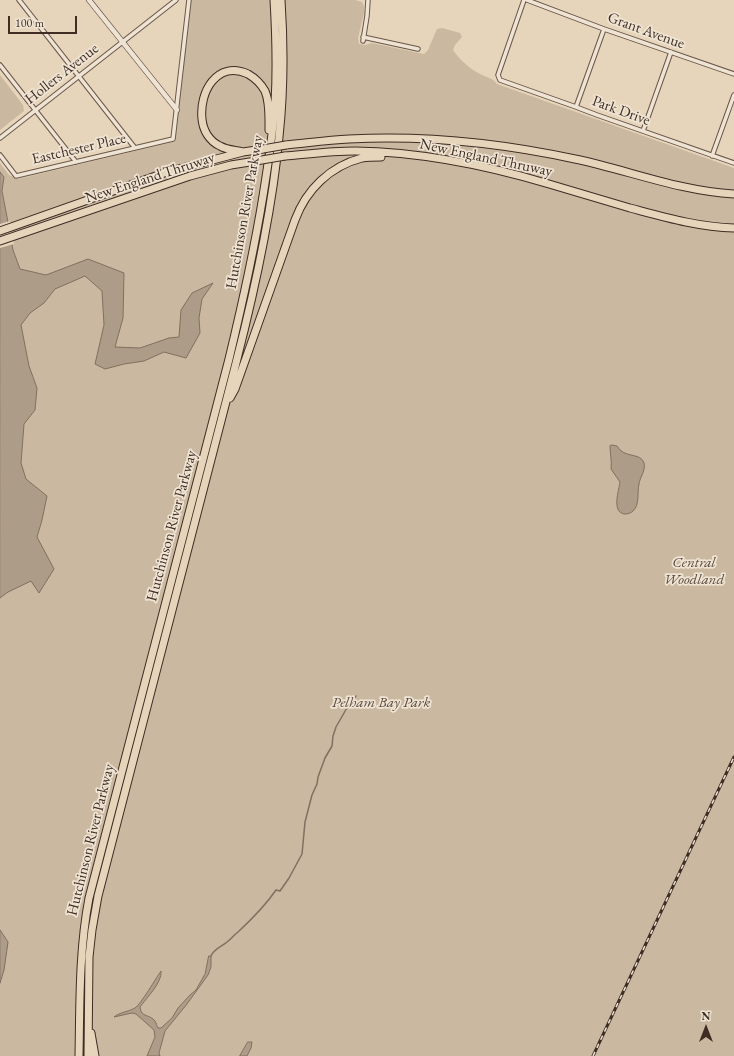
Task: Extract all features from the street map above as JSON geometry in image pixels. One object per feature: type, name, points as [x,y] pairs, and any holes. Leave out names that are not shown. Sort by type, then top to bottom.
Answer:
[{"type":"highway","name":"Hutchinson River Parkway","points":[[79,1056],[81,956],[84,925],[89,898],[235,333],[256,237],[270,156],[273,129],[276,87],[274,0]]},
{"type":"highway","name":"Hutchinson River Parkway","points":[[88,1056],[90,948],[98,896],[241,344],[268,215],[277,161],[283,90],[282,0]]},
{"type":"highway","points":[[243,152],[225,148],[217,144],[208,136],[203,124],[202,107],[206,90],[211,82],[228,72],[240,72],[249,75],[256,80],[264,90],[268,104],[270,156]]},
{"type":"highway","name":"New England Thruway","points":[[0,230],[167,172],[243,152],[286,145],[336,140],[383,138],[441,140],[473,142],[510,147],[609,167],[682,187],[734,194]]},
{"type":"highway","name":"New England Thruway","points":[[0,241],[190,176],[230,165],[285,156],[355,151],[398,154],[456,162],[546,183],[670,219],[734,228]]},
{"type":"highway","points":[[225,407],[236,389],[294,220],[305,198],[322,179],[332,171],[345,164],[363,158],[398,154]]},
{"type":"highway","points":[[88,1017],[95,1056]]},
{"type":"street","points":[[19,0],[135,148]]},
{"type":"street","points":[[89,0],[176,110]]},
{"type":"street","name":"Hollers Avenue","points":[[0,138],[176,0]]},
{"type":"street","points":[[176,110],[189,0]]},
{"type":"street","points":[[368,0],[363,39],[418,49]]},
{"type":"street","name":"Park Drive","points":[[524,0],[498,75],[500,80],[643,132],[734,163]]},
{"type":"street","name":"Grant Avenue","points":[[527,0],[604,29],[734,74]]},
{"type":"street","points":[[576,107],[604,29]]},
{"type":"street","points":[[643,132],[671,52]]},
{"type":"street","points":[[0,65],[76,162]]},
{"type":"street","points":[[712,156],[734,95]]},
{"type":"street","name":"Eastchester Place","points":[[0,155],[16,176],[173,139],[176,110]]},
{"type":"green space","name":"Pelham Bay Park","points":[[191,0],[355,0],[362,2],[364,6],[364,13],[358,38],[359,44],[365,45],[372,43],[424,54],[428,50],[437,29],[442,28],[460,33],[462,37],[455,45],[453,50],[468,66],[497,84],[734,168],[734,1056],[0,1056],[0,484],[20,269],[13,250],[2,191],[4,177],[0,172],[0,163],[9,175],[18,179],[173,142],[175,137]]},
{"type":"green space","points":[[0,75],[23,105],[24,111],[0,130]]},
{"type":"shaded area","points":[[0,172],[4,177],[2,191],[13,250],[20,269],[46,275],[88,259],[124,273],[123,318],[115,347],[140,348],[169,338],[179,337],[181,310],[192,293],[213,283],[202,299],[199,318],[200,333],[186,358],[164,352],[144,361],[105,369],[95,364],[104,325],[102,291],[85,276],[55,289],[44,303],[30,313],[21,325],[29,366],[37,388],[35,410],[24,424],[21,463],[26,479],[47,496],[37,537],[54,569],[39,593],[31,581],[8,592],[0,598]]},
{"type":"shaded area","points":[[610,446],[617,446],[624,453],[640,458],[644,463],[639,484],[637,505],[633,511],[628,514],[621,513],[617,506],[617,495],[620,482],[611,469]]},
{"type":"shaded area","points":[[0,930],[8,942],[4,970],[0,983]]},
{"type":"shaded area","points":[[209,956],[211,956],[211,967],[208,975],[165,1031],[159,1053],[160,1056],[147,1056],[155,1037],[154,1030],[136,1014],[132,1013],[114,1017],[138,1006],[161,971],[161,976],[157,985],[140,1007],[142,1013],[153,1019],[158,1028],[161,1028],[172,1018],[178,1008],[196,990],[205,974]]},
{"type":"shaded area","points":[[248,1042],[252,1042],[247,1056],[240,1056]]},
{"type":"pier","points":[[10,221],[14,244],[0,248],[0,224]]},
{"type":"waterway","points":[[211,956],[253,917],[276,890],[280,891],[289,878],[302,854],[305,822],[312,795],[325,758],[332,746],[336,727],[348,706],[356,696]]},
{"type":"railway","points":[[593,1056],[734,757]]},
{"type":"park label","name":"Central Woodland","points":[[694,572]]}]
